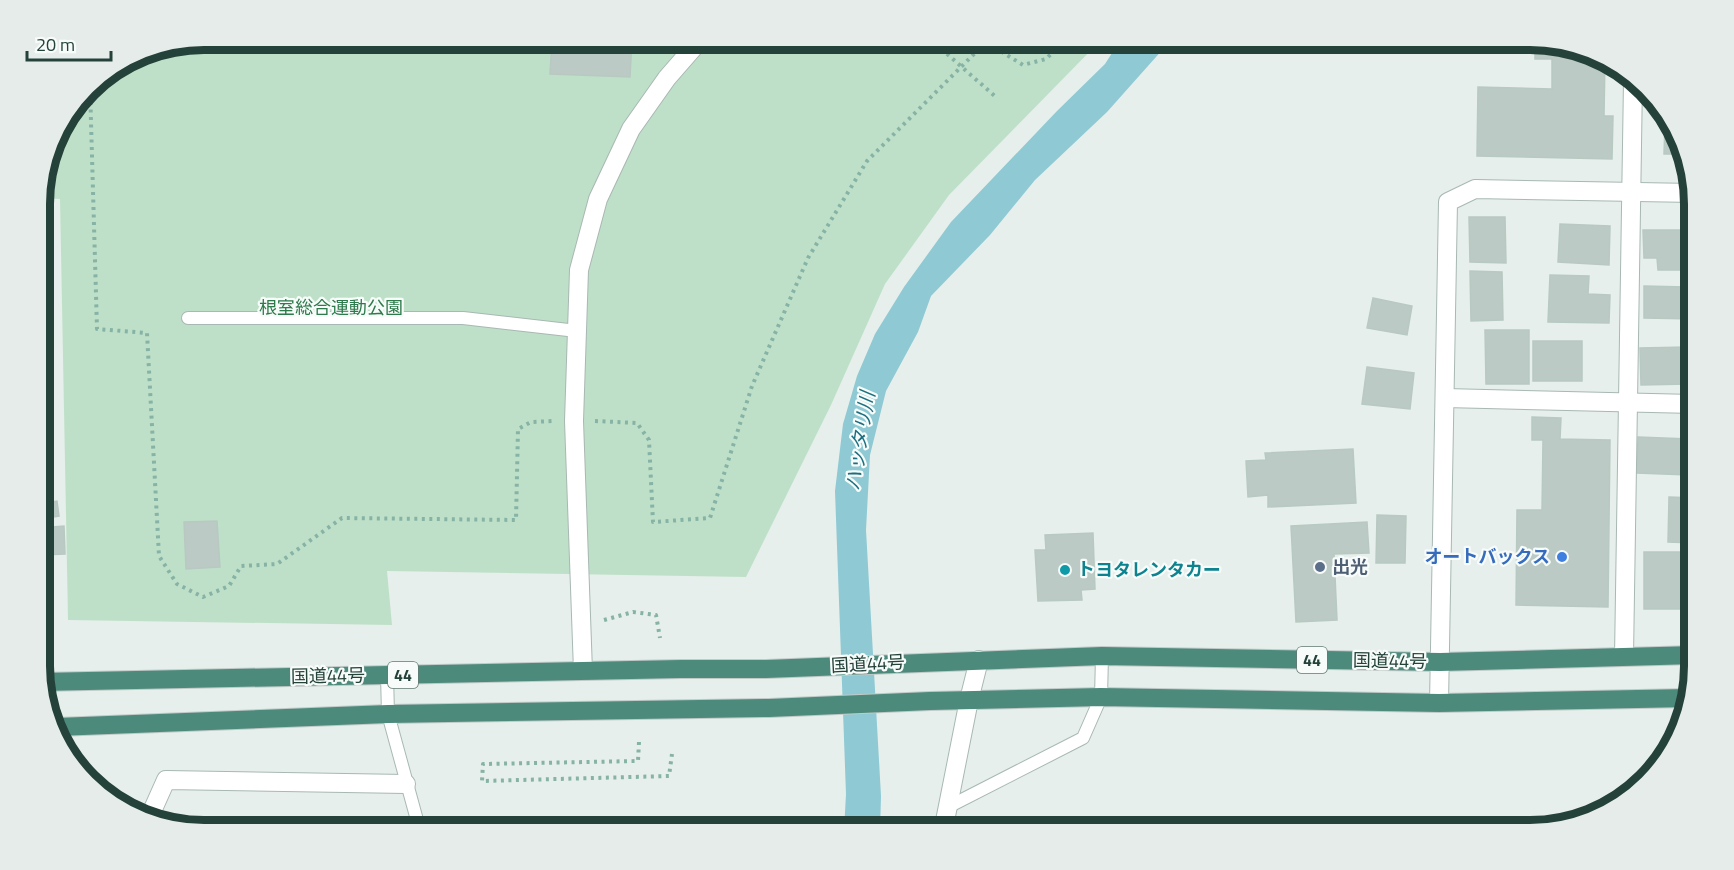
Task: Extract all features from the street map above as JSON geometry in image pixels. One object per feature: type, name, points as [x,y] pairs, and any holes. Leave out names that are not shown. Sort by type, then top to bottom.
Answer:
[{"type":"highway","name":"国道44号","points":[[51,682],[583,670],[766,669],[1102,656],[1440,662],[1684,655]]},
{"type":"highway","name":"44","points":[[62,727],[388,714],[769,708],[1101,697],[1439,703],[1681,698]]},
{"type":"street","points":[[583,670],[574,421],[579,270],[598,199],[632,129],[667,78],[691,50]]},
{"type":"street","points":[[1624,657],[1633,89]]},
{"type":"street","points":[[1439,703],[1448,202],[1475,189],[1683,193]]},
{"type":"street","points":[[1444,398],[1684,404]]},
{"type":"street","points":[[945,820],[979,660]]},
{"type":"street","points":[[152,811],[166,780],[406,784]]},
{"type":"lane","points":[[188,318],[463,318],[577,331]]},
{"type":"lane","points":[[948,807],[1083,738],[1101,697],[1102,656]]},
{"type":"lane","points":[[387,675],[388,714],[417,820]]},
{"type":"path","points":[[942,50],[997,98]]},
{"type":"path","points":[[90,100],[97,329],[147,333],[159,556],[177,584],[203,597],[230,586],[241,566],[277,564],[342,518],[516,520],[518,429],[531,422],[637,423],[649,440],[653,522],[710,518],[752,386],[808,258],[867,161],[978,50]]},
{"type":"path","points":[[999,50],[1023,65],[1046,59],[1055,50]]},
{"type":"path","points":[[604,621],[633,612],[656,615],[660,638]]},
{"type":"path","points":[[639,742],[639,761],[483,764],[482,781],[669,776],[672,754]]},
{"type":"green space","name":"根室総合運動公園","points":[[1091,50],[949,195],[885,284],[831,405],[746,577],[387,571],[392,625],[68,620],[60,199],[50,199],[55,164],[65,135],[81,110],[110,81],[127,70],[154,58],[184,51]]},
{"type":"water","name":"ハッタリ川","points":[[1114,50],[1162,50],[1107,112],[1035,180],[990,235],[931,296],[918,332],[886,391],[870,455],[866,530],[881,796],[880,820],[845,820],[846,794],[835,491],[843,424],[857,376],[875,334],[904,287],[951,222],[1105,64]]},
{"type":"building","points":[[551,50],[631,50],[630,77],[550,74]]},
{"type":"building","points":[[1535,50],[1560,52],[1605,69],[1604,116],[1613,116],[1612,159],[1477,156],[1478,87],[1552,89],[1552,59],[1535,59]]},
{"type":"building","points":[[1665,129],[1676,154],[1664,154]]},
{"type":"building","points":[[1469,217],[1505,217],[1506,263],[1470,262]]},
{"type":"building","points":[[1560,224],[1610,226],[1609,265],[1558,262]]},
{"type":"building","points":[[1643,230],[1684,230],[1684,270],[1658,270],[1657,258],[1644,258]]},
{"type":"building","points":[[1470,271],[1502,272],[1503,320],[1471,321]]},
{"type":"building","points":[[1550,275],[1589,276],[1588,294],[1610,295],[1609,323],[1548,322]]},
{"type":"building","points":[[1644,286],[1684,287],[1684,319],[1644,318]]},
{"type":"building","points":[[1373,298],[1412,306],[1407,335],[1367,328]]},
{"type":"building","points":[[1485,330],[1529,330],[1529,384],[1486,384]]},
{"type":"building","points":[[1533,341],[1582,341],[1582,381],[1533,381]]},
{"type":"building","points":[[1684,347],[1684,384],[1641,385],[1640,348]]},
{"type":"building","points":[[1367,367],[1414,373],[1410,409],[1362,404]]},
{"type":"building","name":"オートバックス","points":[[1532,417],[1561,418],[1560,439],[1610,440],[1608,607],[1516,605],[1517,510],[1542,510],[1543,440],[1532,440]]},
{"type":"building","points":[[1638,437],[1684,439],[1684,475],[1637,473]]},
{"type":"building","points":[[1353,449],[1356,503],[1268,507],[1268,495],[1248,497],[1246,461],[1266,460],[1265,453]]},
{"type":"building","points":[[1669,497],[1684,498],[1684,543],[1668,542]]},
{"type":"building","points":[[57,501],[59,516],[50,517],[50,502]]},
{"type":"building","points":[[1377,515],[1406,516],[1405,563],[1376,563]]},
{"type":"building","points":[[217,521],[220,567],[186,569],[184,522]]},
{"type":"building","points":[[1367,522],[1369,553],[1334,554],[1337,620],[1296,622],[1291,526]]},
{"type":"building","points":[[64,526],[65,554],[50,555],[50,527]]},
{"type":"building","name":"トヨタレンタカー","points":[[1093,533],[1095,589],[1081,590],[1082,600],[1038,601],[1035,550],[1046,550],[1045,535]]},
{"type":"building","points":[[1644,552],[1684,552],[1684,609],[1644,609]]},
{"type":"place","name":"オートバックス","points":[[1562,557]]},
{"type":"place","name":"出光","points":[[1320,567]]},
{"type":"place","name":"トヨタレンタカー","points":[[1065,570]]}]
